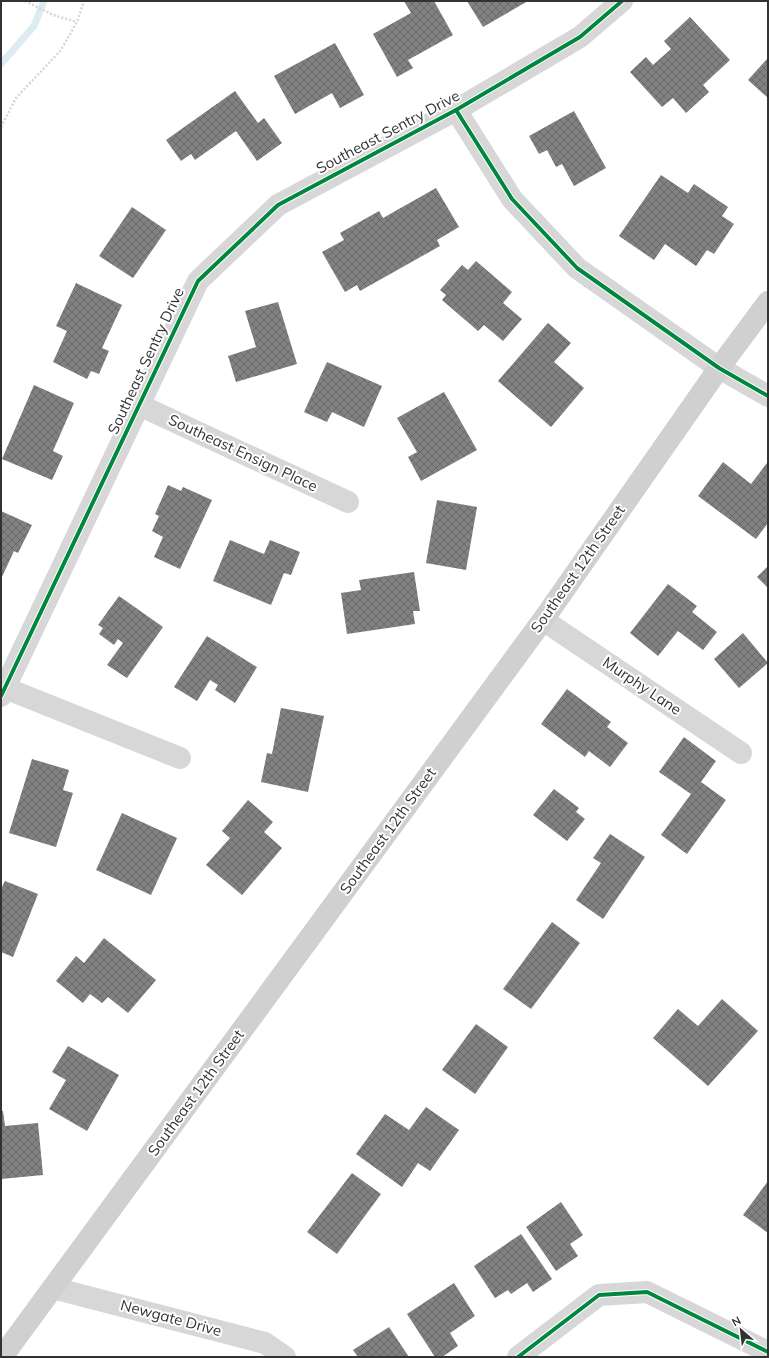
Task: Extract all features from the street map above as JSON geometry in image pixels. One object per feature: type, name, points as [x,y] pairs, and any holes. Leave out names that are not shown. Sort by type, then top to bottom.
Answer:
[{"type":"main road","name":"Southeast 12th Street","points":[[2,1357],[543,620],[719,368],[768,302]]},
{"type":"street","name":"Southeast Sentry Drive","points":[[3,692],[198,281],[278,205],[456,110],[580,37],[622,1]]},
{"type":"street","points":[[456,110],[512,199],[577,268],[719,368],[768,396]]},
{"type":"street","name":"Southeast Ensign Place","points":[[139,405],[348,502]]},
{"type":"street","name":"Murphy Lane","points":[[543,620],[741,753]]},
{"type":"street","points":[[3,692],[180,758]]},
{"type":"street","name":"Newgate Drive","points":[[53,1288],[265,1343],[285,1357]]},
{"type":"street","points":[[518,1357],[599,1295],[647,1292],[768,1352]]},
{"type":"path","points":[[25,1],[53,15],[77,22]]},
{"type":"path","points":[[1,127],[16,98],[61,50],[77,22],[84,1]]},
{"type":"building","points":[[404,1],[434,1],[453,35],[408,60],[413,68],[397,77],[373,34],[411,13]]},
{"type":"building","points":[[467,1],[528,1],[483,27]]},
{"type":"building","points":[[690,17],[730,60],[703,85],[709,92],[686,113],[673,98],[662,107],[630,72],[646,57],[653,65],[671,49],[664,41]]},
{"type":"building","points":[[335,43],[364,95],[340,108],[332,93],[295,114],[274,76]]},
{"type":"building","points":[[767,59],[768,60],[768,98],[748,80]]},
{"type":"building","points":[[235,91],[258,123],[264,118],[282,143],[257,161],[236,131],[195,160],[191,154],[181,161],[166,140]]},
{"type":"building","points":[[574,111],[606,168],[574,186],[562,164],[556,167],[547,150],[539,154],[529,136]]},
{"type":"building","points":[[661,175],[688,193],[694,184],[728,207],[722,216],[734,224],[714,254],[707,250],[696,266],[665,244],[654,260],[619,236]]},
{"type":"building","points":[[436,188],[459,227],[437,240],[440,246],[360,291],[357,285],[345,292],[322,252],[344,240],[340,233],[379,211],[383,218]]},
{"type":"building","points":[[132,207],[166,230],[133,278],[99,256]]},
{"type":"building","points":[[476,261],[512,292],[503,303],[522,319],[503,341],[484,325],[478,331],[442,300],[446,295],[440,290],[462,265],[468,270]]},
{"type":"building","points":[[76,283],[122,305],[102,348],[109,351],[99,374],[91,371],[87,379],[53,362],[67,331],[56,326]]},
{"type":"building","points":[[278,302],[297,364],[236,382],[228,356],[256,347],[245,311]]},
{"type":"building","points":[[548,323],[571,343],[554,362],[584,388],[551,427],[498,381]]},
{"type":"building","points":[[327,362],[382,386],[364,427],[332,412],[327,422],[304,412]]},
{"type":"building","points":[[34,385],[74,403],[53,451],[63,456],[52,480],[2,459]]},
{"type":"building","points":[[444,392],[477,450],[421,481],[408,457],[417,452],[397,418]]},
{"type":"building","points":[[723,462],[751,484],[767,463],[768,464],[768,523],[756,539],[698,496]]},
{"type":"building","points":[[168,485],[181,491],[183,487],[212,500],[180,569],[154,557],[163,537],[152,531],[159,516],[155,514]]},
{"type":"building","points":[[437,500],[477,507],[466,570],[426,563]]},
{"type":"building","points":[[1,511],[32,525],[18,553],[14,551],[1,579]]},
{"type":"building","points":[[230,540],[264,554],[270,540],[300,552],[291,575],[284,573],[271,605],[213,581]]},
{"type":"building","points":[[768,566],[768,588],[757,577]]},
{"type":"building","points":[[414,572],[420,611],[413,611],[415,624],[347,634],[341,593],[361,590],[359,580]]},
{"type":"building","points":[[668,584],[697,606],[692,612],[717,632],[703,650],[678,631],[658,656],[630,633]]},
{"type":"building","points":[[119,596],[163,627],[127,678],[107,665],[123,643],[118,639],[114,645],[99,634],[103,628],[98,625]]},
{"type":"building","points":[[743,633],[768,663],[739,688],[714,659]]},
{"type":"building","points":[[207,636],[257,667],[235,703],[215,690],[218,685],[210,680],[197,701],[174,687]]},
{"type":"building","points":[[567,689],[611,722],[607,727],[628,743],[610,767],[589,751],[585,757],[541,724]]},
{"type":"building","points":[[281,708],[324,716],[308,792],[261,782],[267,753],[272,754]]},
{"type":"building","points":[[684,737],[716,761],[701,782],[726,800],[687,854],[661,835],[691,794],[659,772]]},
{"type":"building","points":[[32,759],[69,770],[63,790],[73,793],[56,847],[9,833]]},
{"type":"building","points":[[554,789],[579,808],[576,812],[585,819],[567,841],[533,815]]},
{"type":"building","points":[[248,800],[273,822],[264,832],[282,848],[242,895],[206,865],[230,838],[222,831]]},
{"type":"building","points":[[122,813],[177,838],[151,895],[96,870]]},
{"type":"building","points":[[610,834],[645,857],[603,919],[576,900],[601,863],[593,858]]},
{"type":"building","points":[[5,881],[38,894],[13,957],[1,952],[1,889]]},
{"type":"building","points":[[552,922],[580,943],[531,1009],[503,989]]},
{"type":"building","points":[[104,938],[156,980],[128,1013],[108,997],[102,1003],[90,994],[83,1003],[56,981],[76,956],[84,963]]},
{"type":"building","points":[[722,999],[758,1031],[708,1086],[653,1038],[678,1009],[698,1026]]},
{"type":"building","points":[[476,1024],[508,1047],[475,1094],[442,1070]]},
{"type":"building","points":[[68,1046],[119,1075],[87,1131],[49,1109],[66,1080],[52,1072]]},
{"type":"building","points":[[426,1107],[459,1130],[430,1171],[418,1163],[402,1187],[356,1154],[385,1114],[409,1130]]},
{"type":"building","points":[[1,1111],[3,1111],[5,1126],[38,1123],[43,1175],[1,1179]]},
{"type":"building","points":[[352,1173],[381,1194],[337,1254],[307,1232]]},
{"type":"building","points":[[768,1181],[768,1233],[743,1215]]},
{"type":"building","points":[[561,1202],[583,1235],[570,1244],[578,1256],[556,1271],[526,1227]]},
{"type":"building","points":[[521,1234],[552,1279],[533,1292],[527,1283],[511,1294],[508,1290],[495,1298],[474,1266]]},
{"type":"building","points":[[454,1283],[475,1316],[450,1333],[458,1346],[442,1357],[435,1357],[407,1314]]},
{"type":"building","points":[[389,1327],[409,1357],[358,1357],[353,1350]]},
{"type":"waterway","points":[[1,64],[34,26],[44,1]]},
{"type":"cycle path","points":[[1,696],[198,281],[278,205],[456,110],[580,37],[622,1]]},
{"type":"cycle path","points":[[456,110],[512,199],[577,268],[719,368],[768,396]]},
{"type":"cycle path","points":[[518,1357],[599,1295],[647,1292],[768,1352]]}]
